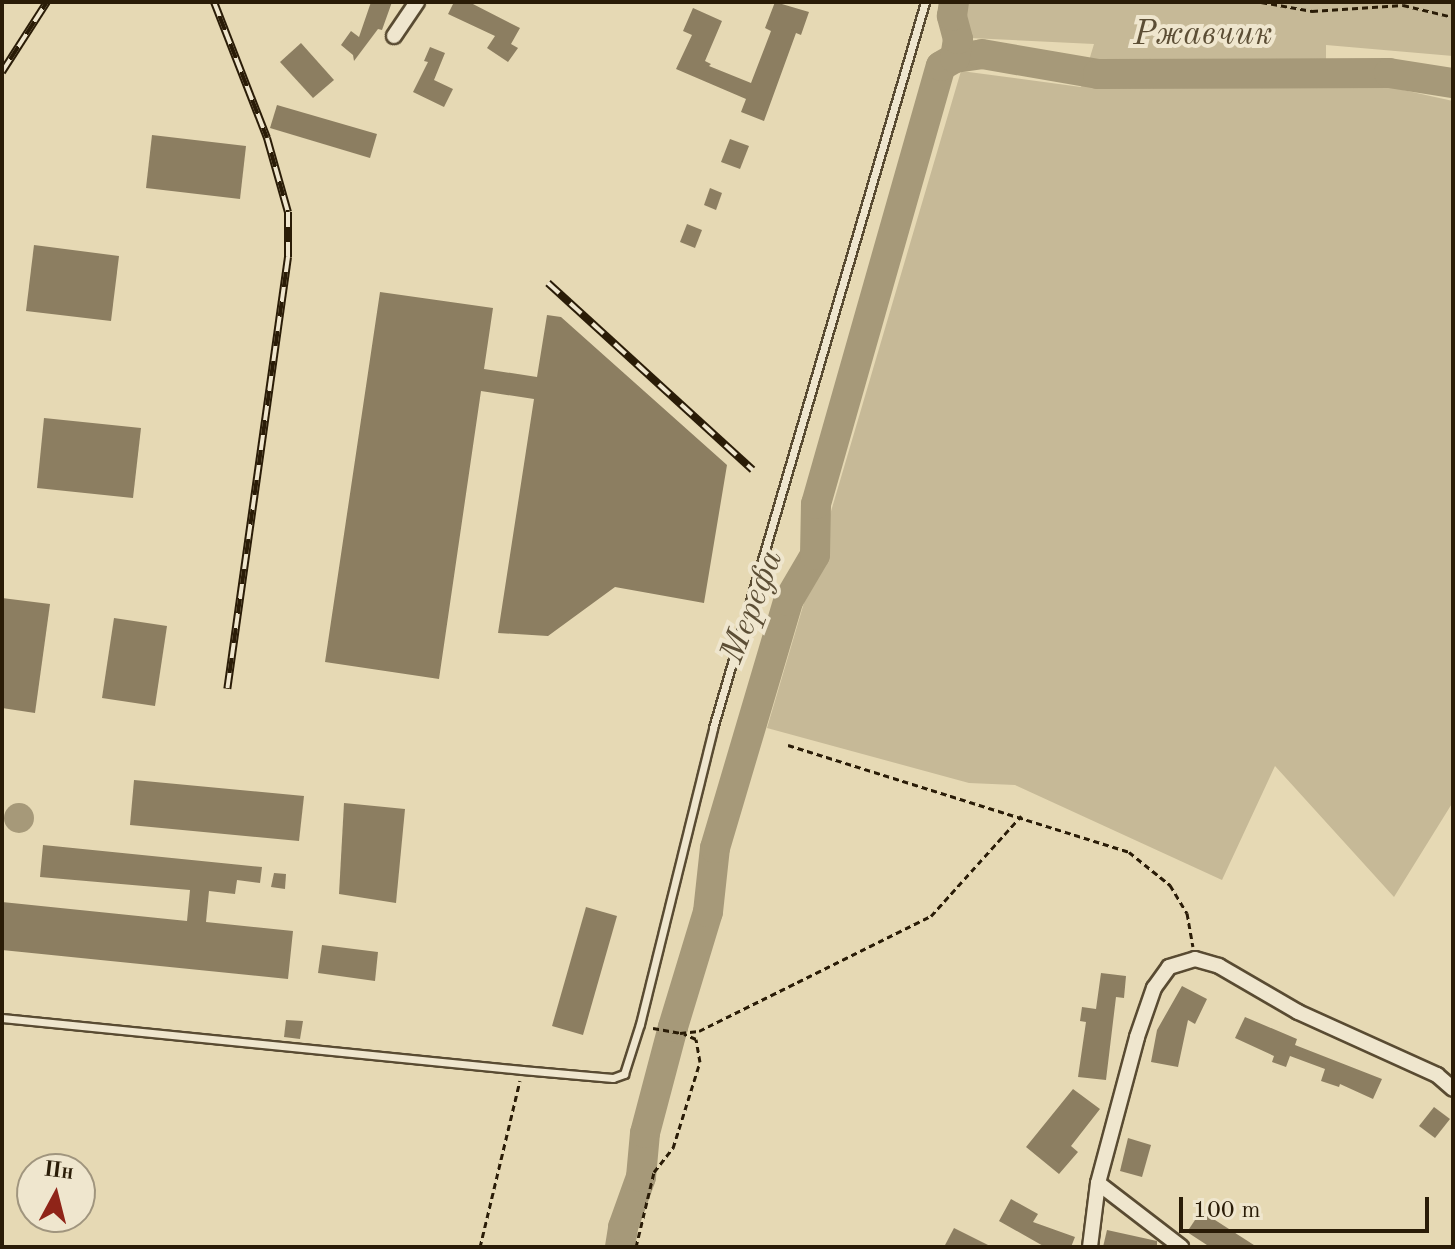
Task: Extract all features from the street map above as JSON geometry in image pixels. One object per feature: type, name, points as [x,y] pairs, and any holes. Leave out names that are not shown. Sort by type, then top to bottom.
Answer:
[{"type":"street","points":[[394,36],[417,2]]},
{"type":"street","points":[[1090,1247],[1098,1183],[1154,988],[1169,967],[1195,959],[1219,966],[1298,1012],[1437,1075],[1453,1089]]},
{"type":"street","points":[[1098,1183],[1181,1247]]},
{"type":"lane","points":[[2,1018],[613,1078],[628,1068],[713,728],[925,2]]},
{"type":"path","points":[[1261,2],[1312,11],[1361,5],[1403,5],[1453,17]]},
{"type":"path","points":[[788,745],[1129,852],[1170,885],[1187,913],[1195,959]]},
{"type":"path","points":[[680,1033],[699,1031],[931,916],[1021,816]]},
{"type":"path","points":[[636,1247],[654,1172],[673,1148],[700,1062],[696,1039],[663,1030]]},
{"type":"path","points":[[480,1247],[522,1070]]},
{"type":"shaded area","points":[[960,2],[1453,2],[1453,56],[1326,45],[1326,73],[1453,101],[1453,802],[1394,897],[1275,766],[1222,880],[1015,785],[969,783],[767,728],[961,71],[1081,87],[1094,44],[970,38],[958,9]]},
{"type":"shaded area","points":[[19,803],[30,807],[34,818],[30,829],[19,833],[8,829],[4,818],[8,807]]},
{"type":"building","points":[[371,2],[392,2],[382,30],[378,29],[354,61],[353,55],[341,45],[351,31],[359,37]]},
{"type":"building","points":[[454,2],[469,2],[520,28],[511,44],[518,48],[508,62],[487,48],[495,36],[448,14]]},
{"type":"building","points":[[775,2],[809,12],[801,35],[796,33],[764,121],[741,112],[746,99],[676,69],[692,35],[683,31],[693,8],[722,21],[705,61],[711,64],[709,66],[751,83],[771,31],[765,28]]},
{"type":"building","points":[[301,43],[334,80],[313,98],[280,62]]},
{"type":"building","points":[[430,47],[445,53],[434,80],[453,89],[444,107],[413,92],[428,62],[424,61]]},
{"type":"building","points":[[277,105],[377,134],[370,158],[270,128]]},
{"type":"building","points":[[152,135],[246,146],[240,199],[146,188]]},
{"type":"building","points":[[730,139],[749,146],[740,169],[721,162]]},
{"type":"building","points":[[710,188],[722,193],[716,210],[704,205]]},
{"type":"building","points":[[687,224],[702,230],[695,248],[680,242]]},
{"type":"building","points":[[34,245],[119,256],[111,321],[26,311]]},
{"type":"building","points":[[380,292],[493,308],[484,369],[537,377],[547,315],[561,317],[727,465],[704,603],[615,587],[548,636],[498,633],[534,399],[481,391],[439,679],[325,662]]},
{"type":"building","points":[[44,418],[141,428],[133,498],[37,488]]},
{"type":"building","points":[[2,598],[50,604],[35,713],[2,708]]},
{"type":"building","points":[[114,618],[167,626],[155,706],[102,698]]},
{"type":"building","points":[[134,780],[304,796],[299,841],[130,825]]},
{"type":"building","points":[[344,803],[405,809],[396,903],[339,894]]},
{"type":"building","points":[[43,845],[262,867],[260,883],[237,880],[235,894],[209,891],[206,922],[293,931],[288,979],[2,950],[2,902],[187,921],[190,890],[40,877]]},
{"type":"building","points":[[274,873],[286,874],[285,889],[271,887]]},
{"type":"building","points":[[586,907],[617,916],[583,1035],[552,1026]]},
{"type":"building","points":[[322,945],[378,952],[375,981],[318,973]]},
{"type":"building","points":[[1101,973],[1126,976],[1124,998],[1116,997],[1106,1080],[1078,1077],[1086,1022],[1080,1021],[1082,1007],[1096,1009]]},
{"type":"building","points":[[1182,986],[1207,999],[1195,1024],[1188,1020],[1178,1067],[1151,1062],[1157,1030]]},
{"type":"building","points":[[1245,1017],[1297,1039],[1295,1045],[1382,1079],[1373,1099],[1340,1084],[1339,1087],[1321,1081],[1325,1069],[1290,1056],[1286,1067],[1272,1062],[1274,1056],[1235,1038]]},
{"type":"building","points":[[286,1020],[303,1021],[300,1039],[284,1037]]},
{"type":"building","points":[[1073,1089],[1100,1109],[1071,1146],[1078,1152],[1059,1174],[1026,1147]]},
{"type":"building","points":[[1434,1107],[1450,1119],[1435,1138],[1419,1126]]},
{"type":"building","points":[[1128,1138],[1151,1145],[1142,1177],[1120,1171]]},
{"type":"building","points":[[1011,1199],[1038,1214],[1033,1222],[1075,1237],[1071,1247],[1045,1247],[999,1221]]},
{"type":"building","points":[[1201,1211],[1257,1247],[1210,1247],[1187,1232]]},
{"type":"building","points":[[954,1228],[992,1247],[944,1247]]},
{"type":"building","points":[[1107,1230],[1157,1241],[1157,1247],[1103,1247]]},
{"type":"waterway","name":"Мерефа","points":[[620,1247],[623,1227],[641,1177],[645,1133],[708,912],[715,848],[788,601],[815,555],[816,504],[941,66],[955,58],[958,39],[952,16],[954,2]]},
{"type":"waterway","name":"Ржавчик","points":[[955,58],[982,54],[1098,74],[1389,73],[1453,83]]},
{"type":"railway","points":[[2,72],[47,2]]},
{"type":"railway","points":[[214,2],[267,138],[288,212],[288,257],[227,689]]},
{"type":"railway","points":[[548,283],[753,470]]}]
